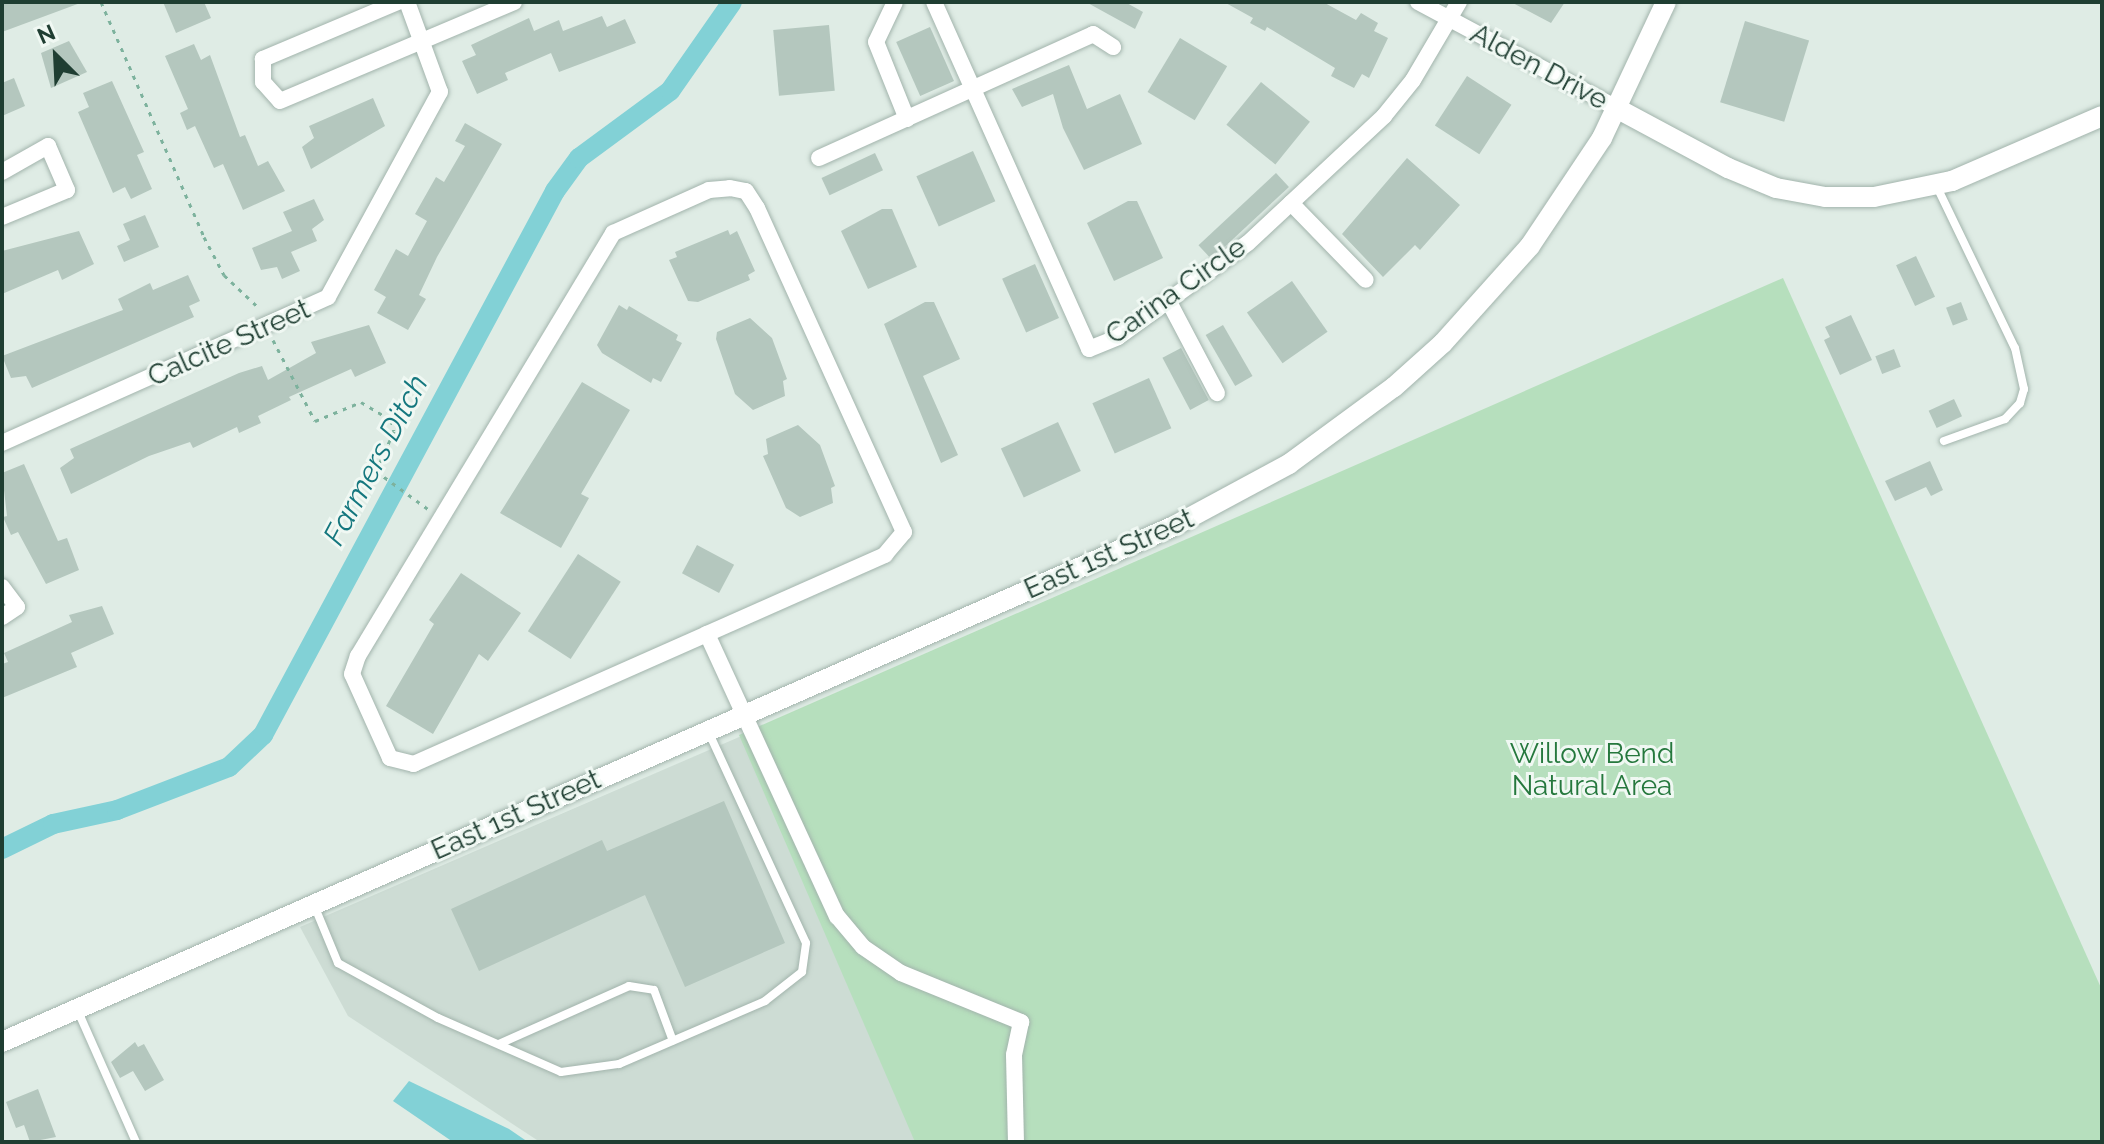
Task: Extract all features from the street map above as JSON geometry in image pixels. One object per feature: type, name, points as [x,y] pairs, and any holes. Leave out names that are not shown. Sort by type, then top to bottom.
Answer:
[{"type":"street","points":[[398,2],[263,59],[263,82],[280,101],[514,2]]},
{"type":"street","name":"Calcite Street","points":[[2,443],[268,328],[328,297],[429,119],[440,92],[424,39],[407,2]]},
{"type":"street","points":[[895,2],[876,42],[907,119]]},
{"type":"street","name":"Carina Circle","points":[[934,2],[1089,349],[1118,337],[1248,243],[1384,116],[1459,2]]},
{"type":"street","name":"Alden Drive","points":[[1418,2],[1618,109]]},
{"type":"street","name":"East 1st Street","points":[[2,1042],[1174,526],[1267,477],[1343,427],[1404,378],[1488,296],[1568,193],[1618,109],[1666,2]]},
{"type":"street","points":[[819,158],[1093,34],[1113,47]]},
{"type":"street","points":[[1618,109],[1728,168],[1790,192],[1874,197],[1936,185],[2102,116]]},
{"type":"street","points":[[2,172],[48,146],[67,190],[2,217]]},
{"type":"street","points":[[730,188],[746,191],[757,208],[904,532],[885,555],[707,634],[414,764],[390,758],[352,674],[358,656],[613,233],[709,190],[730,188]]},
{"type":"street","points":[[1291,203],[1366,280]]},
{"type":"street","points":[[1169,302],[1217,393]]},
{"type":"street","points":[[2,587],[17,607],[2,617]]},
{"type":"street","points":[[707,634],[837,916],[863,947],[925,984],[1021,1022],[1014,1055],[1016,1142]]},
{"type":"lane","points":[[1936,185],[2015,348],[2024,389],[2020,403],[2005,419],[1944,441]]},
{"type":"lane","points":[[314,904],[338,963],[561,1072],[619,1064],[765,1001],[802,972],[806,943],[708,730]]},
{"type":"lane","points":[[499,1044],[629,986],[654,990],[673,1041]]},
{"type":"lane","points":[[76,1009],[136,1142]]},
{"type":"path","points":[[101,2],[204,237],[224,275],[255,300],[315,421],[361,402],[391,420],[394,431],[376,471],[385,482],[415,500]]},
{"type":"shaded area","points":[[843,692],[932,1142],[540,1142],[348,1016],[300,927]]},
{"type":"green space","name":"Willow Bend Natural Area","points":[[1783,278],[2102,990],[2102,1142],[915,1142],[739,735]]},
{"type":"water","points":[[409,1081],[509,1129],[528,1142],[453,1142],[393,1101]]},
{"type":"building","points":[[2,2],[83,2],[2,32]]},
{"type":"building","points":[[163,2],[204,2],[211,18],[176,33]]},
{"type":"building","points":[[1086,2],[1125,2],[1143,12],[1135,29]]},
{"type":"building","points":[[1224,2],[1323,2],[1356,20],[1361,13],[1378,23],[1374,31],[1388,38],[1369,78],[1362,74],[1354,88],[1331,76],[1335,68],[1267,27],[1265,31],[1250,23],[1253,18]]},
{"type":"building","points":[[1511,2],[1565,2],[1551,23]]},
{"type":"building","points":[[602,16],[607,27],[625,19],[636,43],[559,72],[551,53],[505,73],[508,80],[477,94],[462,61],[476,55],[471,45],[529,18],[534,31],[559,20],[563,31]]},
{"type":"building","points":[[1745,21],[1809,41],[1784,122],[1720,102]]},
{"type":"building","points":[[829,25],[835,91],[779,96],[773,30]]},
{"type":"building","points":[[930,27],[954,81],[920,96],[896,42]]},
{"type":"building","points":[[1180,38],[1227,66],[1195,120],[1148,92]]},
{"type":"building","points":[[69,41],[87,72],[51,88],[41,53]]},
{"type":"building","points":[[194,44],[201,60],[210,55],[240,137],[245,135],[258,166],[268,161],[285,191],[243,210],[223,164],[214,168],[195,126],[187,130],[180,113],[188,109],[165,56]]},
{"type":"building","points":[[1069,65],[1087,109],[1120,94],[1142,144],[1084,170],[1063,128],[1053,94],[1022,107],[1012,89]]},
{"type":"building","points":[[1467,76],[1511,105],[1479,154],[1435,125]]},
{"type":"building","points":[[14,78],[25,106],[2,116],[2,83]]},
{"type":"building","points":[[112,81],[144,152],[137,155],[152,189],[131,199],[125,187],[113,193],[78,112],[89,107],[83,93]]},
{"type":"building","points":[[1261,82],[1310,122],[1275,164],[1226,125]]},
{"type":"building","points":[[373,98],[385,126],[311,169],[302,147],[314,138],[309,126]]},
{"type":"building","points":[[465,123],[502,144],[437,257],[419,295],[426,299],[408,330],[377,313],[386,297],[374,290],[396,249],[408,256],[427,221],[415,214],[436,177],[444,182],[465,146],[455,141]]},
{"type":"building","points":[[973,151],[995,201],[939,226],[916,176]]},
{"type":"building","points":[[875,153],[883,170],[830,195],[822,178]]},
{"type":"building","points":[[1407,158],[1460,205],[1420,250],[1415,245],[1383,277],[1342,234]]},
{"type":"building","points":[[1276,173],[1289,187],[1211,259],[1198,245]]},
{"type":"building","points":[[314,199],[324,220],[312,229],[317,241],[291,252],[300,271],[282,279],[277,267],[261,270],[252,248],[292,231],[283,212]]},
{"type":"building","points":[[1128,201],[1137,201],[1163,258],[1114,281],[1087,223]]},
{"type":"building","points":[[882,209],[892,209],[917,267],[868,289],[841,231]]},
{"type":"building","points":[[145,215],[159,247],[124,262],[117,246],[130,240],[123,224]]},
{"type":"building","points":[[728,230],[730,235],[737,231],[755,271],[748,275],[750,280],[698,302],[688,301],[669,260],[677,257],[675,252]]},
{"type":"building","points":[[79,231],[94,264],[62,280],[58,270],[2,294],[2,251]]},
{"type":"building","points":[[1916,256],[1935,297],[1915,306],[1896,265]]},
{"type":"building","points":[[1035,264],[1059,318],[1026,333],[1002,279]]},
{"type":"building","points":[[188,275],[200,301],[189,306],[194,317],[32,388],[26,376],[11,378],[2,356],[123,310],[118,299],[150,283],[153,290]]},
{"type":"building","points":[[1292,281],[1328,332],[1283,363],[1247,313]]},
{"type":"building","points":[[925,302],[934,302],[960,359],[923,376],[958,455],[941,463],[884,324]]},
{"type":"building","points":[[1961,302],[1968,320],[1953,325],[1946,308]]},
{"type":"building","points":[[619,305],[627,310],[629,306],[678,335],[676,340],[682,343],[661,382],[653,378],[651,383],[602,353],[597,345]]},
{"type":"building","points":[[1851,315],[1872,360],[1840,375],[1824,340],[1830,337],[1825,327]]},
{"type":"building","points":[[750,318],[772,338],[787,379],[783,381],[785,396],[753,410],[735,394],[716,339],[717,332]]},
{"type":"building","points":[[369,325],[386,363],[355,377],[351,369],[289,397],[291,400],[258,416],[261,423],[239,433],[237,427],[193,448],[190,442],[149,456],[71,494],[60,468],[74,458],[70,449],[239,373],[262,366],[268,380],[316,353],[311,342]]},
{"type":"building","points":[[1223,325],[1252,376],[1235,386],[1206,335]]},
{"type":"building","points":[[1181,348],[1209,400],[1190,410],[1162,358]]},
{"type":"building","points":[[1894,349],[1901,367],[1882,374],[1875,356]]},
{"type":"building","points":[[1149,378],[1171,428],[1115,453],[1092,403]]},
{"type":"building","points":[[582,382],[630,410],[581,494],[589,498],[561,548],[500,513]]},
{"type":"building","points":[[1954,399],[1962,416],[1937,428],[1929,411]]},
{"type":"building","points":[[1058,422],[1081,471],[1024,498],[1001,449]]},
{"type":"building","points":[[798,425],[820,445],[835,486],[831,488],[833,503],[800,517],[786,508],[763,456],[768,454],[766,439]]},
{"type":"building","points":[[1930,461],[1943,490],[1931,496],[1926,487],[1895,501],[1885,481]]},
{"type":"building","points":[[24,464],[58,541],[67,538],[79,570],[46,584],[18,532],[11,535],[3,517],[7,516],[2,473]]},
{"type":"building","points":[[697,545],[734,565],[719,593],[682,573]]},
{"type":"building","points":[[578,554],[621,582],[571,659],[528,631]]},
{"type":"building","points":[[461,573],[521,613],[488,661],[479,654],[433,734],[386,706],[434,624],[429,620]]},
{"type":"building","points":[[102,606],[114,634],[71,653],[77,667],[2,698],[2,664],[8,662],[4,653],[72,622],[69,615]]},
{"type":"building","points":[[724,801],[785,943],[685,987],[645,895],[479,971],[451,909],[602,840],[607,851]]},
{"type":"building","points":[[135,1042],[138,1047],[144,1044],[164,1080],[145,1091],[133,1071],[120,1078],[111,1062]]},
{"type":"building","points":[[38,1089],[56,1137],[30,1142],[24,1125],[16,1128],[6,1102]]},
{"type":"waterway","name":"Farmers Ditch","points":[[2,849],[53,824],[117,810],[229,767],[263,735],[555,191],[579,158],[670,91],[732,2]]}]
